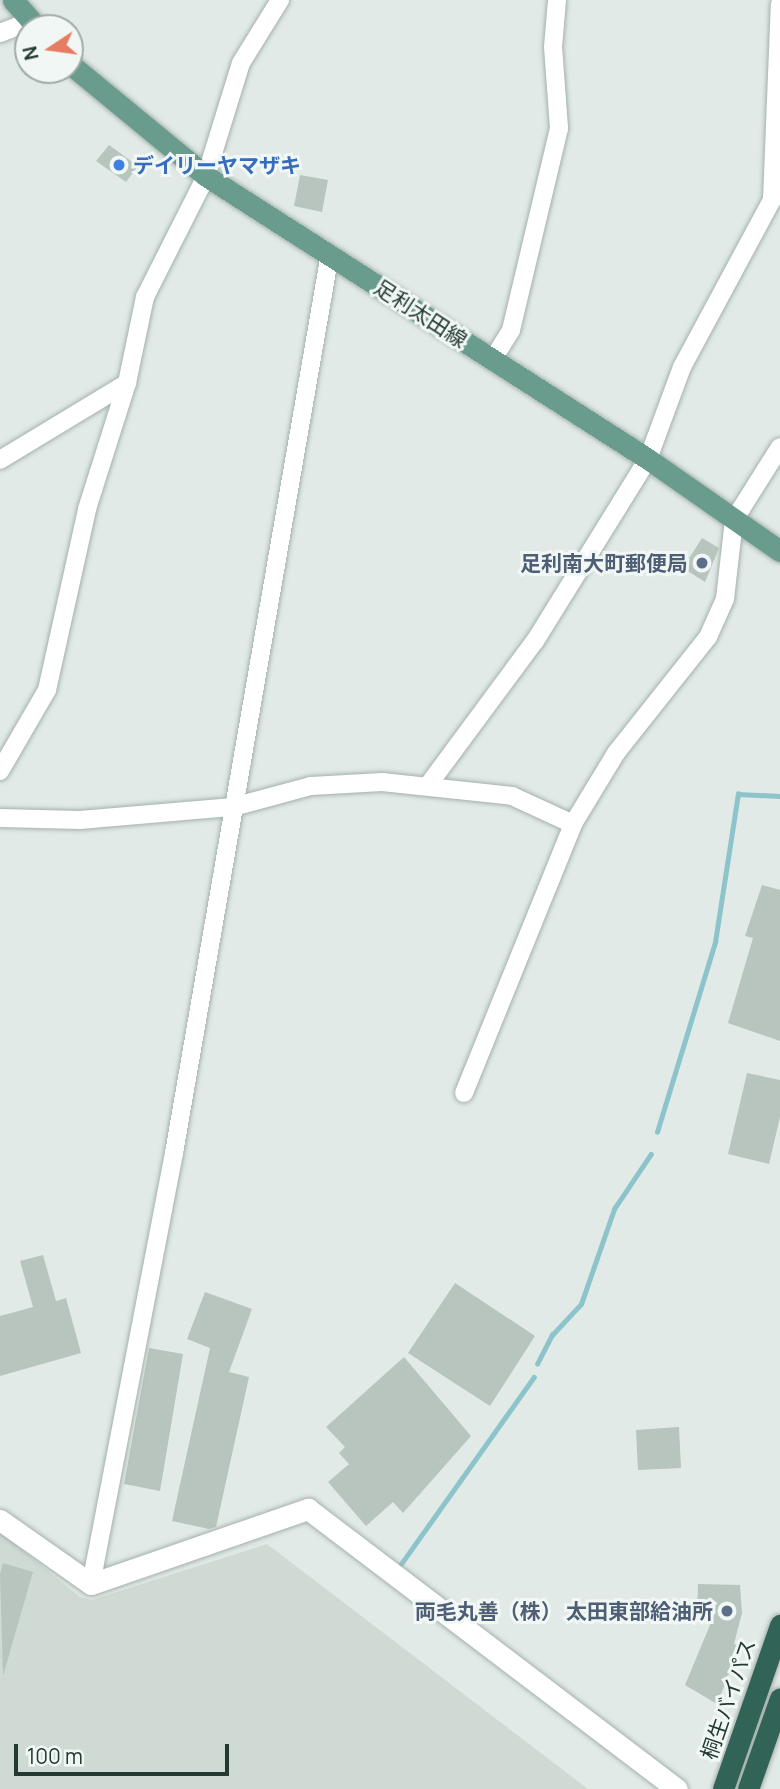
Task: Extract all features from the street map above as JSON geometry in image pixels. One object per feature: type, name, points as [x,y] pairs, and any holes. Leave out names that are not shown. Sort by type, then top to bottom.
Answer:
[{"type":"highway","name":"桐生バイパス","points":[[723,1789],[780,1625]]},
{"type":"highway","points":[[748,1789],[780,1698]]},
{"type":"main road","points":[[13,0],[25,14]]},
{"type":"main road","name":"足利太田線","points":[[84,76],[206,176],[648,459],[780,551]]},
{"type":"street","points":[[0,771],[47,690],[87,509],[127,383],[145,297],[206,176],[241,63],[280,0]]},
{"type":"street","points":[[492,359],[510,330],[559,128],[552,47],[556,0]]},
{"type":"street","points":[[429,784],[535,641],[648,459],[682,367],[772,200],[780,4]]},
{"type":"street","points":[[91,1584],[174,1153],[330,254]]},
{"type":"street","points":[[0,460],[127,383]]},
{"type":"street","points":[[464,1093],[573,824],[617,752],[708,637],[725,599],[734,520],[780,447]]},
{"type":"street","points":[[0,818],[80,820],[233,807],[311,786],[429,784],[512,796],[573,824]]},
{"type":"street","points":[[91,1584],[308,1509],[677,1789]]},
{"type":"street","points":[[0,1520],[91,1584]]},
{"type":"shaded area","points":[[0,1532],[80,1597],[92,1600],[267,1544],[588,1789],[0,1789]]},
{"type":"building","points":[[109,145],[138,166],[126,182],[96,161]]},
{"type":"building","points":[[300,175],[328,180],[322,212],[294,206]]},
{"type":"building","name":"足利南大町郵便局","points":[[702,538],[719,548],[705,582],[683,568]]},
{"type":"building","points":[[762,885],[780,890],[780,1041],[728,1023],[753,938],[745,936]]},
{"type":"building","points":[[747,1073],[780,1080],[780,1117],[769,1164],[728,1154]]},
{"type":"building","points":[[43,1255],[56,1301],[66,1298],[81,1353],[0,1376],[0,1316],[33,1307],[20,1261]]},
{"type":"building","points":[[455,1283],[535,1336],[490,1406],[408,1353]]},
{"type":"building","points":[[205,1292],[252,1309],[229,1372],[249,1377],[216,1527],[209,1529],[172,1521],[210,1348],[187,1339]]},
{"type":"building","points":[[149,1348],[183,1354],[160,1491],[124,1484]]},
{"type":"building","points":[[404,1357],[471,1436],[403,1513],[393,1502],[366,1526],[328,1482],[349,1464],[339,1453],[345,1447],[326,1427]]},
{"type":"building","points":[[679,1427],[681,1468],[638,1470],[636,1430]]},
{"type":"building","points":[[3,1563],[33,1572],[3,1676],[0,1574]]},
{"type":"building","points":[[698,1584],[740,1585],[742,1613],[734,1644],[740,1646],[717,1704],[685,1685],[715,1613],[697,1615]]},
{"type":"waterway","points":[[657,1132],[715,942],[738,794],[780,796]]},
{"type":"waterway","points":[[537,1364],[552,1335],[581,1304],[614,1209],[651,1154]]},
{"type":"waterway","points":[[401,1564],[534,1377]]},
{"type":"place","name":"デイリーヤマザキ","points":[[119,165]]},
{"type":"place","name":"足利南大町郵便局","points":[[702,563]]},
{"type":"place","name":"両毛丸善（株） 太田東部給油所","points":[[727,1611]]}]
